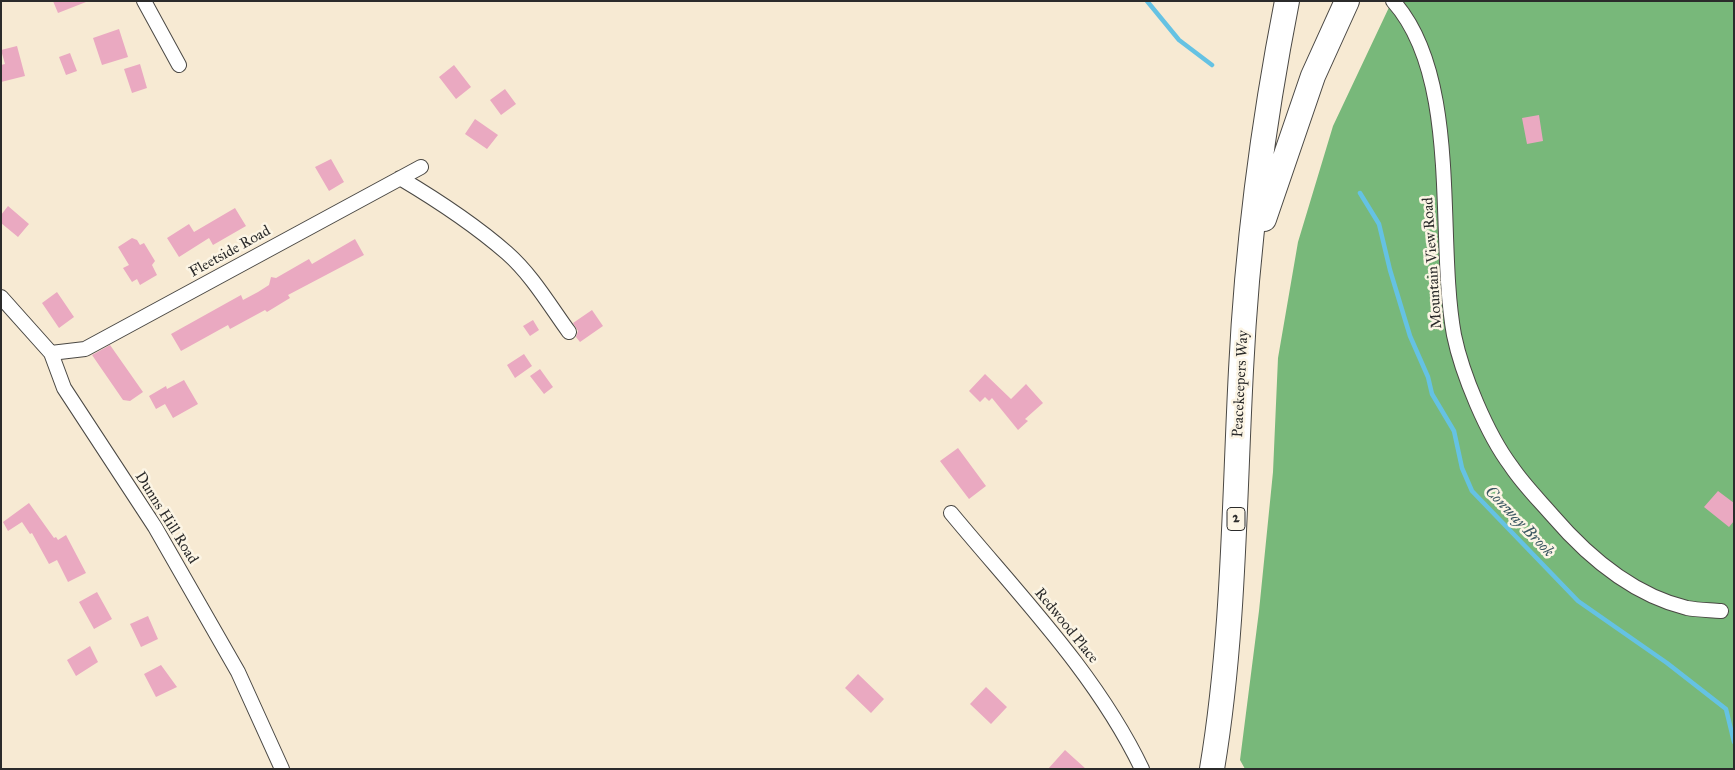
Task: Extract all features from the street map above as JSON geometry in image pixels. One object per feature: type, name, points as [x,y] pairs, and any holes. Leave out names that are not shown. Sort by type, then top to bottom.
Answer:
[{"type":"highway","name":"Peacekeepers Way","points":[[1212,769],[1224,685],[1236,538],[1241,370],[1248,269],[1271,84],[1287,1]]},
{"type":"highway","points":[[1248,269],[1283,159],[1314,76],[1347,1]]},
{"type":"street","points":[[144,1],[179,64]]},
{"type":"street","name":"Mountain View Road","points":[[1393,1],[1403,12],[1413,30],[1423,55],[1434,95],[1439,131],[1449,300],[1453,328],[1465,370],[1491,434],[1517,474],[1565,531],[1600,564],[1643,592],[1688,608],[1721,611]]},
{"type":"street","name":"Fleetside Road","points":[[51,353],[85,349],[420,167]]},
{"type":"street","points":[[400,178],[441,202],[508,254],[533,282],[569,332]]},
{"type":"street","name":"Dunns Hill Road","points":[[1,298],[51,353],[64,388],[155,527],[238,672],[282,769]]},
{"type":"street","name":"Redwood Place","points":[[951,513],[1077,663],[1127,736],[1142,769]]},
{"type":"green space","points":[[1392,1],[1734,1],[1734,769],[1245,769],[1240,760],[1259,611],[1273,472],[1278,358],[1298,242],[1333,126]]},
{"type":"building","points":[[53,1],[86,1],[86,2],[58,13]]},
{"type":"building","points":[[119,29],[128,57],[102,65],[93,38]]},
{"type":"building","points":[[17,46],[25,76],[1,82],[1,65],[5,64],[1,50]]},
{"type":"building","points":[[70,53],[77,71],[66,75],[59,57]]},
{"type":"building","points":[[140,64],[147,88],[132,93],[124,69]]},
{"type":"building","points":[[454,65],[471,87],[456,99],[439,77]]},
{"type":"building","points":[[505,89],[516,104],[501,115],[490,100]]},
{"type":"building","points":[[1539,115],[1543,141],[1527,144],[1522,118]]},
{"type":"building","points":[[475,119],[498,135],[487,149],[465,134]]},
{"type":"building","points":[[331,159],[344,182],[329,191],[315,167]]},
{"type":"building","points":[[8,206],[29,224],[18,237],[1,223],[1,215]]},
{"type":"building","points":[[235,208],[246,226],[213,245],[209,238],[179,257],[167,238],[189,224],[194,232]]},
{"type":"building","points":[[132,238],[137,240],[140,245],[144,243],[155,261],[152,265],[157,275],[140,285],[137,279],[132,282],[123,268],[129,265],[118,247]]},
{"type":"building","points":[[355,239],[364,255],[288,295],[290,298],[267,312],[265,310],[230,329],[228,325],[181,351],[171,334],[241,295],[243,300],[258,292],[269,285],[271,277],[276,278],[309,259],[312,264]]},
{"type":"building","points":[[57,292],[74,317],[59,328],[42,303]]},
{"type":"building","points":[[592,310],[603,326],[580,342],[576,337],[578,331],[573,323]]},
{"type":"building","points":[[533,320],[539,330],[530,336],[523,326]]},
{"type":"building","points":[[110,345],[143,392],[130,401],[123,400],[92,355]]},
{"type":"building","points":[[524,354],[532,366],[515,378],[507,365]]},
{"type":"building","points":[[540,369],[553,387],[544,394],[530,376]]},
{"type":"building","points":[[985,374],[1011,399],[1026,384],[1043,403],[1025,419],[1028,421],[1018,430],[992,398],[989,401],[985,397],[980,402],[969,391]]},
{"type":"building","points":[[184,380],[198,404],[173,418],[165,404],[156,409],[149,396],[166,386],[167,389]]},
{"type":"building","points":[[958,448],[986,486],[969,499],[940,461]]},
{"type":"building","points":[[1718,491],[1734,503],[1734,521],[1729,527],[1704,507]]},
{"type":"building","points":[[29,503],[54,538],[56,537],[58,540],[66,535],[86,573],[68,582],[57,560],[49,564],[32,533],[30,534],[22,522],[8,531],[3,522]]},
{"type":"building","points":[[97,592],[112,619],[94,629],[79,602]]},
{"type":"building","points":[[148,616],[158,639],[141,647],[130,624]]},
{"type":"building","points":[[90,646],[98,662],[76,676],[67,660]]},
{"type":"building","points":[[161,665],[177,687],[156,697],[144,674]]},
{"type":"building","points":[[858,674],[884,699],[871,713],[845,688]]},
{"type":"building","points":[[986,687],[1007,707],[991,724],[970,704]]},
{"type":"building","points":[[1065,750],[1086,769],[1048,769]]},
{"type":"waterway","name":"Conway Brook","points":[[1147,1],[1179,40],[1212,65]]},
{"type":"waterway","name":"Conway Brook","points":[[1360,193],[1379,224],[1390,270],[1410,336],[1428,377],[1432,394],[1454,431],[1462,468],[1472,491],[1578,601],[1667,663],[1726,709],[1734,742]]}]
